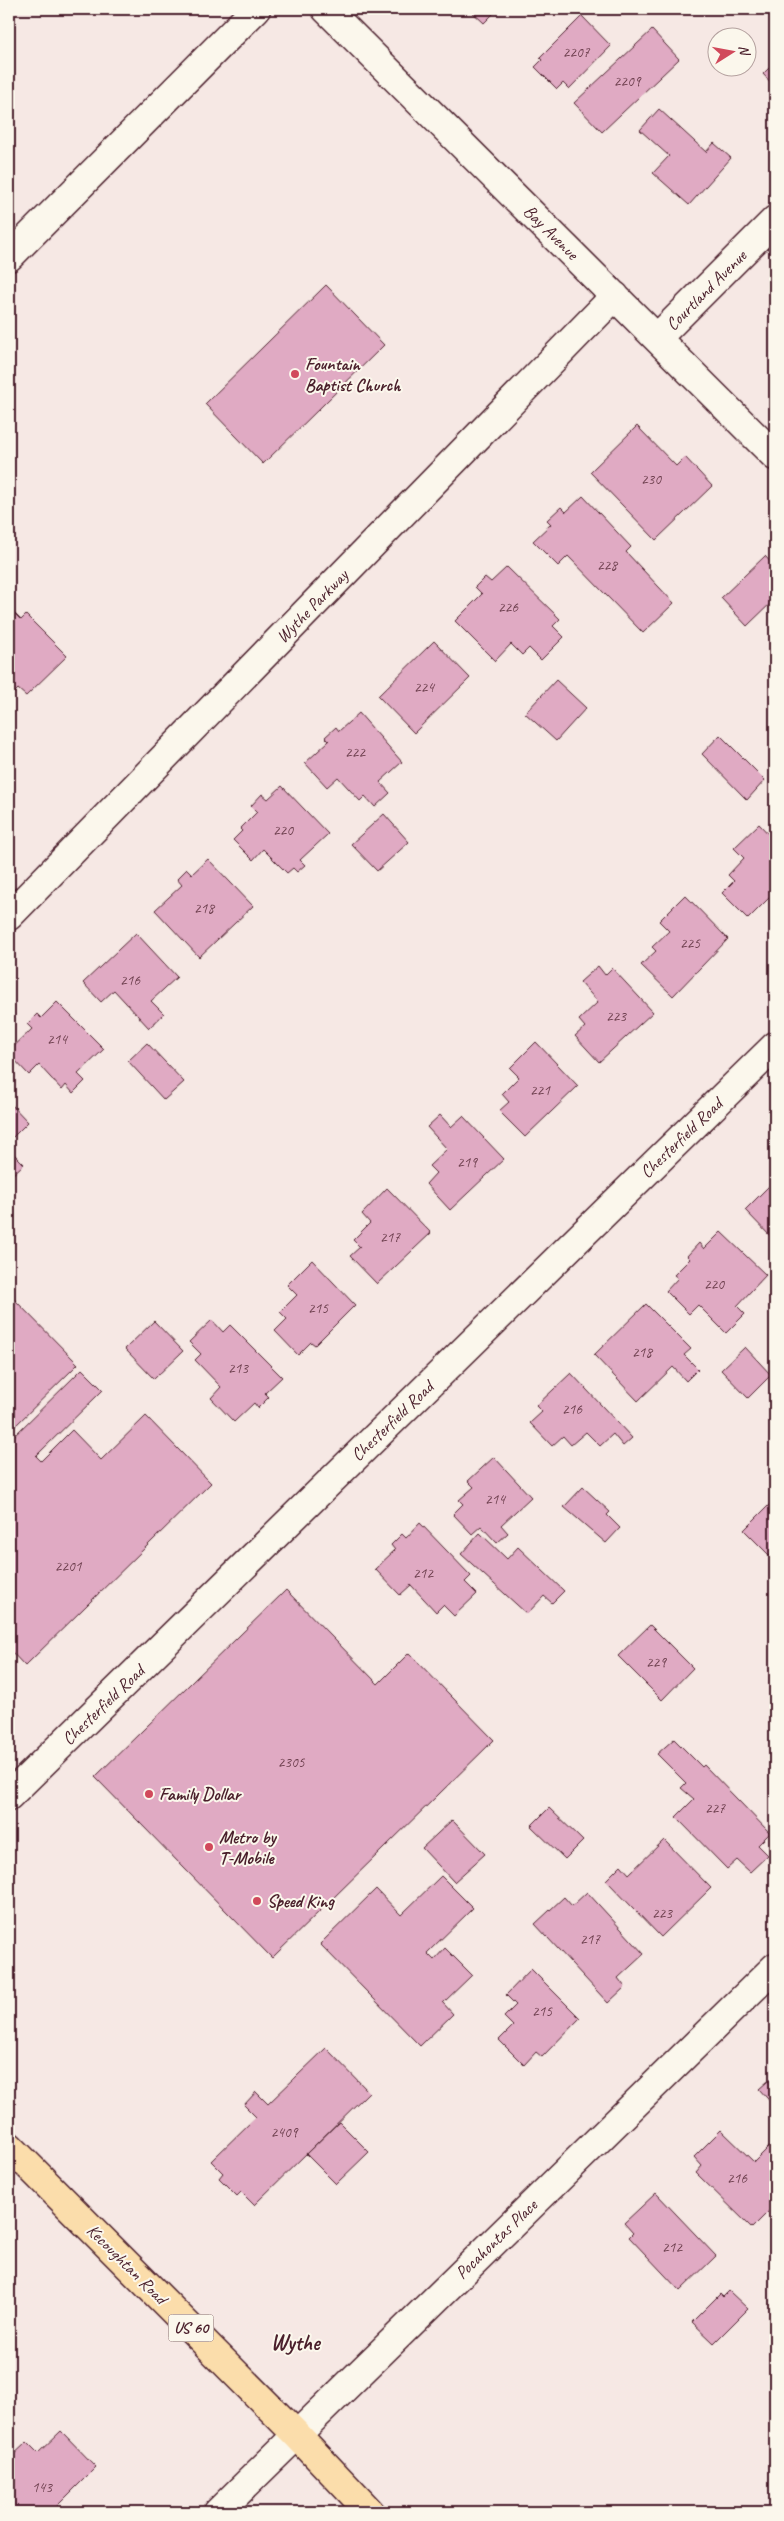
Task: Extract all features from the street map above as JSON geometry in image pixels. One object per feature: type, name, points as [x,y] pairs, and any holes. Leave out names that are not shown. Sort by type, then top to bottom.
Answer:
[{"type":"main road","name":"Kecoughtan Road","points":[[9,2146],[297,2434],[370,2512]]},
{"type":"street","points":[[9,257],[256,9]]},
{"type":"street","name":"Bay Avenue","points":[[326,9],[775,456]]},
{"type":"street","name":"Courtland Avenue","points":[[657,338],[775,220]]},
{"type":"street","name":"Wythe Parkway","points":[[9,916],[614,296]]},
{"type":"street","name":"Chesterfield Road","points":[[9,1796],[775,1046]]},
{"type":"street","name":"Pocahontas Place","points":[[218,2512],[775,1967]]},
{"type":"building","points":[[469,9],[498,9],[484,23]]},
{"type":"building","points":[[582,16],[611,46],[569,89],[563,83],[557,89],[535,67],[542,60],[540,58]]},
{"type":"building","points":[[652,30],[679,59],[602,132],[574,103]]},
{"type":"building","points":[[775,62],[775,87],[763,74]]},
{"type":"building","points":[[659,109],[706,152],[714,143],[731,158],[689,205],[653,173],[669,156],[640,130]]},
{"type":"building","name":"Fountain Baptist Church","points":[[326,285],[384,345],[263,464],[205,404]]},
{"type":"building","points":[[637,426],[676,466],[685,457],[712,486],[656,540],[590,472]]},
{"type":"building","points":[[583,496],[631,547],[626,552],[674,603],[643,633],[568,556],[558,566],[533,541],[551,524],[547,520],[561,507],[566,512]]},
{"type":"building","points":[[765,556],[775,567],[775,599],[747,626],[721,598]]},
{"type":"building","points":[[507,567],[560,619],[553,626],[564,637],[541,660],[529,648],[522,655],[511,644],[495,661],[455,621],[482,594],[475,587],[485,577],[491,582]]},
{"type":"building","points":[[14,613],[21,620],[26,615],[67,656],[26,696],[18,689],[9,698],[9,619]]},
{"type":"building","points":[[434,641],[470,678],[414,733],[378,696]]},
{"type":"building","points":[[556,680],[586,708],[556,741],[525,713]]},
{"type":"building","points":[[359,713],[402,762],[380,782],[390,793],[375,807],[365,796],[360,801],[338,777],[327,787],[305,763],[329,741],[325,737],[336,727],[339,731]]},
{"type":"building","points":[[720,735],[765,780],[747,800],[702,754]]},
{"type":"building","points":[[282,786],[328,834],[300,860],[305,865],[297,872],[293,868],[287,873],[263,849],[253,860],[233,840],[242,831],[240,829],[257,812],[251,806],[262,794],[268,799]]},
{"type":"building","points":[[384,814],[409,842],[377,871],[351,844]]},
{"type":"building","points":[[759,824],[775,841],[775,892],[748,919],[722,893],[734,881],[728,875],[744,858],[734,848]]},
{"type":"building","points":[[208,859],[253,906],[199,957],[155,910],[182,885],[177,879],[187,869],[192,874]]},
{"type":"building","points":[[685,895],[728,939],[673,996],[641,965],[656,951],[652,947],[669,931],[659,921]]},
{"type":"building","points":[[136,933],[177,977],[151,1001],[164,1014],[149,1028],[114,990],[101,1002],[83,983]]},
{"type":"building","points":[[598,966],[605,975],[612,968],[653,1012],[599,1062],[575,1036],[585,1027],[579,1020],[598,1002],[580,982]]},
{"type":"building","points":[[57,1002],[104,1049],[78,1074],[85,1081],[73,1093],[66,1085],[62,1090],[39,1065],[29,1075],[9,1054],[9,1051],[32,1029],[27,1024],[37,1014],[41,1018]]},
{"type":"building","points":[[536,1042],[578,1086],[525,1137],[499,1111],[509,1102],[502,1094],[519,1077],[510,1068]]},
{"type":"building","points":[[147,1043],[184,1082],[164,1100],[128,1061]]},
{"type":"building","points":[[9,1102],[28,1122],[9,1141]]},
{"type":"building","points":[[440,1115],[451,1127],[463,1116],[504,1159],[450,1210],[426,1184],[436,1173],[429,1166],[447,1149],[427,1127]]},
{"type":"building","points":[[9,1149],[24,1164],[9,1178]]},
{"type":"building","points":[[775,1180],[775,1236],[773,1239],[745,1210]]},
{"type":"building","points":[[387,1188],[431,1233],[377,1284],[350,1256],[360,1247],[353,1240],[370,1223],[362,1214]]},
{"type":"building","points":[[721,1232],[766,1275],[737,1306],[745,1314],[726,1333],[698,1305],[689,1314],[666,1291],[678,1278],[674,1275],[690,1259],[687,1256],[699,1243],[704,1249]]},
{"type":"building","points":[[312,1260],[355,1305],[315,1345],[311,1342],[298,1355],[275,1331],[287,1319],[280,1312],[297,1295],[287,1285]]},
{"type":"building","points":[[9,1294],[78,1364],[9,1432]]},
{"type":"building","points":[[646,1304],[691,1349],[684,1355],[698,1369],[686,1381],[673,1367],[638,1401],[594,1355]]},
{"type":"building","points":[[212,1320],[223,1332],[230,1325],[282,1377],[265,1393],[269,1397],[258,1408],[254,1403],[234,1422],[211,1398],[221,1387],[195,1360],[201,1354],[189,1342]]},
{"type":"building","points":[[154,1321],[183,1351],[154,1379],[125,1349]]},
{"type":"building","points":[[745,1347],[771,1375],[748,1398],[721,1370]]},
{"type":"building","points":[[82,1369],[103,1390],[36,1456],[41,1461],[72,1430],[101,1460],[146,1416],[211,1483],[25,1666],[9,1649],[9,1441]]},
{"type":"building","points":[[571,1373],[632,1438],[623,1446],[613,1434],[600,1446],[586,1432],[571,1445],[563,1436],[552,1446],[530,1423],[542,1412],[536,1406]]},
{"type":"building","points":[[494,1457],[531,1497],[501,1525],[508,1533],[497,1543],[481,1526],[472,1534],[453,1514],[463,1504],[459,1500],[474,1487],[468,1481]]},
{"type":"building","points":[[583,1487],[610,1512],[607,1515],[620,1528],[606,1543],[564,1507]]},
{"type":"building","points":[[775,1499],[775,1559],[774,1560],[744,1530]]},
{"type":"building","points":[[420,1523],[471,1576],[465,1582],[477,1594],[454,1616],[443,1605],[436,1612],[411,1585],[400,1595],[375,1569],[395,1550],[391,1545],[402,1534],[406,1538]]},
{"type":"building","points":[[480,1533],[507,1559],[518,1547],[564,1591],[552,1603],[544,1596],[527,1614],[461,1554]]},
{"type":"building","points":[[286,1590],[378,1684],[409,1653],[494,1740],[272,1958],[95,1777]]},
{"type":"building","points":[[650,1625],[693,1668],[662,1700],[618,1656]]},
{"type":"building","points":[[674,1739],[702,1767],[704,1765],[770,1833],[758,1845],[768,1855],[750,1872],[737,1860],[727,1869],[676,1817],[694,1799],[681,1788],[686,1783],[657,1754]]},
{"type":"building","points":[[549,1808],[583,1841],[565,1859],[531,1826]]},
{"type":"building","points":[[452,1820],[485,1854],[454,1882],[422,1848]]},
{"type":"building","points":[[664,1840],[711,1888],[661,1937],[606,1880],[621,1865],[629,1874]]},
{"type":"building","points":[[441,1876],[473,1908],[427,1953],[434,1960],[445,1948],[472,1975],[443,2003],[453,2014],[420,2046],[320,1944],[376,1889],[401,1915]]},
{"type":"building","points":[[587,1892],[644,1954],[618,1978],[625,1987],[608,2003],[535,1924],[564,1897],[572,1906]]},
{"type":"building","points":[[531,1969],[580,2018],[542,2057],[536,2052],[524,2065],[499,2040],[513,2026],[504,2017],[516,2005],[506,1995]]},
{"type":"building","points":[[326,2048],[369,2092],[254,2205],[241,2192],[237,2196],[219,2178],[223,2173],[211,2161],[256,2117],[244,2105],[256,2092],[268,2104]]},
{"type":"building","points":[[775,2075],[775,2107],[759,2089]]},
{"type":"building","points":[[339,2122],[369,2152],[336,2184],[306,2154]]},
{"type":"building","points":[[721,2130],[754,2162],[769,2147],[775,2153],[775,2176],[772,2179],[775,2182],[775,2205],[752,2228],[696,2173],[702,2166],[694,2157]]},
{"type":"building","points":[[656,2193],[716,2256],[680,2291],[629,2237],[633,2233],[624,2223]]},
{"type":"building","points":[[729,2291],[748,2309],[714,2343],[692,2322],[720,2294],[723,2297]]},
{"type":"building","points":[[61,2431],[96,2467],[56,2507],[61,2512],[9,2512],[9,2459],[27,2442],[38,2453]]},
{"type":"place","name":"Fountain Baptist Church","points":[[295,374]]},
{"type":"place","name":"Family Dollar","points":[[149,1794]]},
{"type":"place","name":"Metro by T-Mobile","points":[[209,1847]]},
{"type":"place","name":"Speed King","points":[[257,1901]]},
{"type":"district","name":"Wythe","points":[[295,2343]]}]
